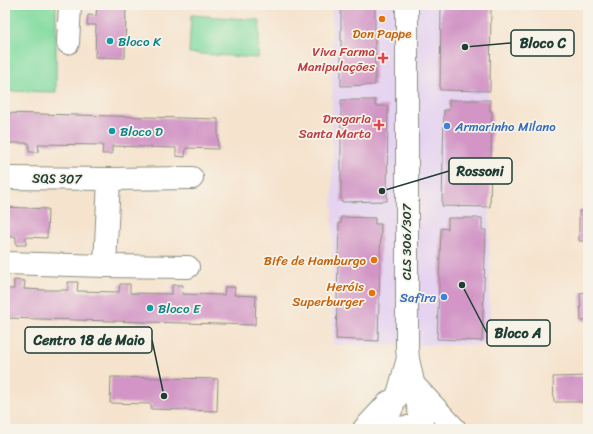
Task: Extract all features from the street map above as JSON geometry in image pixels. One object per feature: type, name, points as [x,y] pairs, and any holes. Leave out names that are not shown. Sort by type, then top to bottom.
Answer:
[{"type":"street","points":[[68,43],[70,5]]},
{"type":"street","name":"CLS 306/307","points":[[383,429],[406,388],[408,359],[406,104],[407,5]]},
{"type":"street","name":"SQS 307","points":[[5,178],[192,178]]},
{"type":"street","points":[[105,266],[109,179]]},
{"type":"street","points":[[5,263],[188,267]]},
{"type":"street","points":[[364,429],[406,388],[455,429]]},
{"type":"street","name":"CLS 306/307","points":[[406,388],[423,429]]},
{"type":"street","points":[[388,429],[407,427],[416,429]]},
{"type":"shaded area","points":[[332,5],[488,5],[490,345],[333,345]]},
{"type":"green space","points":[[5,5],[56,5],[56,92],[5,91]]},
{"type":"green space","points":[[191,15],[260,20],[258,58],[189,53]]},
{"type":"building","name":"Bloco K","points":[[97,5],[126,5],[125,58],[95,57],[96,25],[87,25],[88,15],[96,16]]},
{"type":"building","points":[[341,5],[375,5],[375,85],[341,86]]},
{"type":"building","points":[[441,5],[491,5],[490,91],[440,90]]},
{"type":"building","points":[[341,100],[375,100],[375,106],[388,106],[387,201],[341,202]]},
{"type":"building","points":[[449,100],[490,100],[490,111],[492,111],[490,207],[442,206],[444,110],[449,110]]},
{"type":"building","name":"Bloco D","points":[[5,113],[218,119],[218,149],[186,148],[185,157],[176,156],[176,148],[112,146],[112,154],[102,154],[103,145],[39,144],[38,152],[29,152],[29,143],[5,143]]},
{"type":"building","points":[[5,207],[48,209],[47,238],[26,237],[26,245],[16,245],[16,237],[5,236]]},
{"type":"building","points":[[588,210],[588,241],[579,241],[579,211]]},
{"type":"building","points":[[341,217],[375,218],[375,224],[381,224],[378,341],[336,339],[339,223],[341,223]]},
{"type":"building","points":[[448,218],[482,218],[482,230],[486,230],[482,341],[437,339],[441,228],[448,229]]},
{"type":"building","name":"Bloco E","points":[[14,280],[25,281],[24,289],[45,290],[68,290],[68,282],[78,282],[77,291],[119,292],[120,284],[130,284],[130,293],[172,294],[172,285],[183,285],[182,294],[224,295],[225,287],[235,287],[234,295],[256,296],[255,325],[5,318],[5,289],[14,289]]},
{"type":"building","points":[[588,292],[588,321],[581,321],[580,293]]},
{"type":"building","points":[[588,376],[588,402],[554,402],[553,377]]},
{"type":"building","points":[[111,377],[218,379],[217,411],[151,409],[151,404],[110,403]]},
{"type":"place","name":"Don Pappe","points":[[382,19]]},
{"type":"place","name":"Bloco K","points":[[110,41]]},
{"type":"place","name":"Bloco C","points":[[465,47]]},
{"type":"place","name":"Viva Farma Manipulações","points":[[383,58]]},
{"type":"place","name":"Drogaria Santa Marta","points":[[379,125]]},
{"type":"place","name":"Armarinho Milano","points":[[447,126]]},
{"type":"place","name":"Bloco D","points":[[112,131]]},
{"type":"place","name":"Rossoni","points":[[382,191]]},
{"type":"place","name":"Bife de Hamburgo","points":[[374,260]]},
{"type":"place","name":"Bloco A","points":[[462,285]]},
{"type":"place","name":"Heróis Superburger","points":[[372,293]]},
{"type":"place","name":"Safira","points":[[444,297]]},
{"type":"place","name":"Bloco E","points":[[150,308]]},
{"type":"place","name":"Centro 18 de Maio","points":[[164,396]]}]
